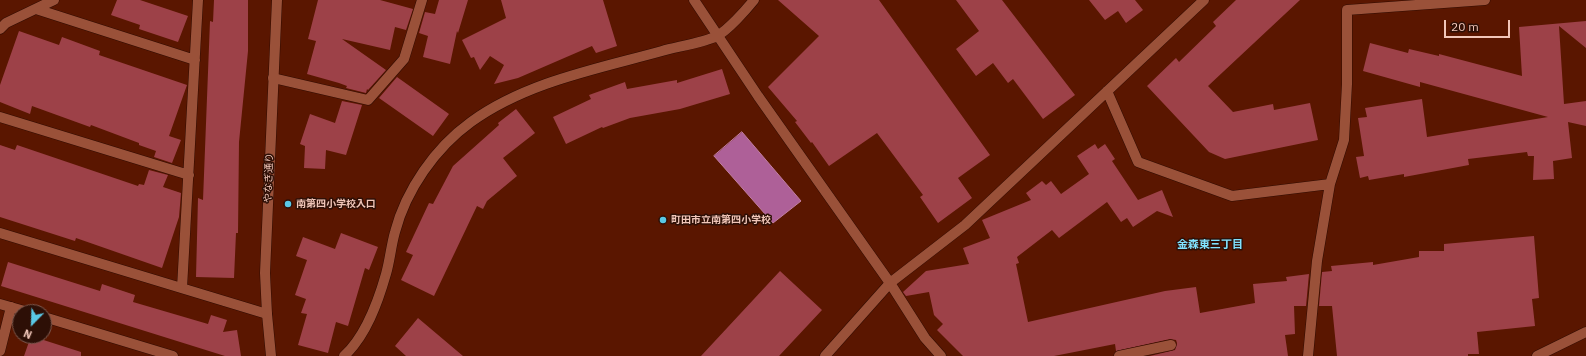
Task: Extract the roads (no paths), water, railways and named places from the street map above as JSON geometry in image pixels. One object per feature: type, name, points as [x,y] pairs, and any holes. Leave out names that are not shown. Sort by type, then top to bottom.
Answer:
[{"type":"street","points":[[0,29],[6,23],[54,0]]},
{"type":"street","points":[[182,288],[198,0]]},
{"type":"street","name":"やなぎ通り","points":[[271,356],[265,273],[277,0]]},
{"type":"street","points":[[273,78],[368,100],[404,59],[422,0]]},
{"type":"street","points":[[694,0],[717,36],[890,283],[925,338],[940,356]]},
{"type":"street","points":[[344,356],[353,348],[374,310],[386,273],[395,232],[407,200],[426,168],[448,143],[470,123],[494,107],[524,92],[554,81],[717,36],[745,11],[754,0]]},
{"type":"street","points":[[825,356],[890,283],[965,226],[1204,0]]},
{"type":"street","points":[[1308,356],[1317,261],[1330,184],[1344,140],[1347,84],[1347,10],[1485,0]]},
{"type":"street","points":[[36,9],[195,60]]},
{"type":"street","points":[[1107,91],[1138,162],[1232,196],[1330,184]]},
{"type":"street","points":[[0,117],[189,175]]},
{"type":"street","points":[[0,233],[267,314]]},
{"type":"street","points":[[0,304],[11,307],[0,351]]},
{"type":"street","points":[[52,319],[173,356]]},
{"type":"street","points":[[1538,356],[1586,332]]},
{"type":"street","points":[[1119,356],[1172,345]]},
{"type":"place","name":"南第四小学校入口","points":[[288,204]]},
{"type":"place","name":"町田市立南第四小学校","points":[[663,220]]},
{"type":"district","name":"金森東三丁目","points":[[1210,245]]}]
